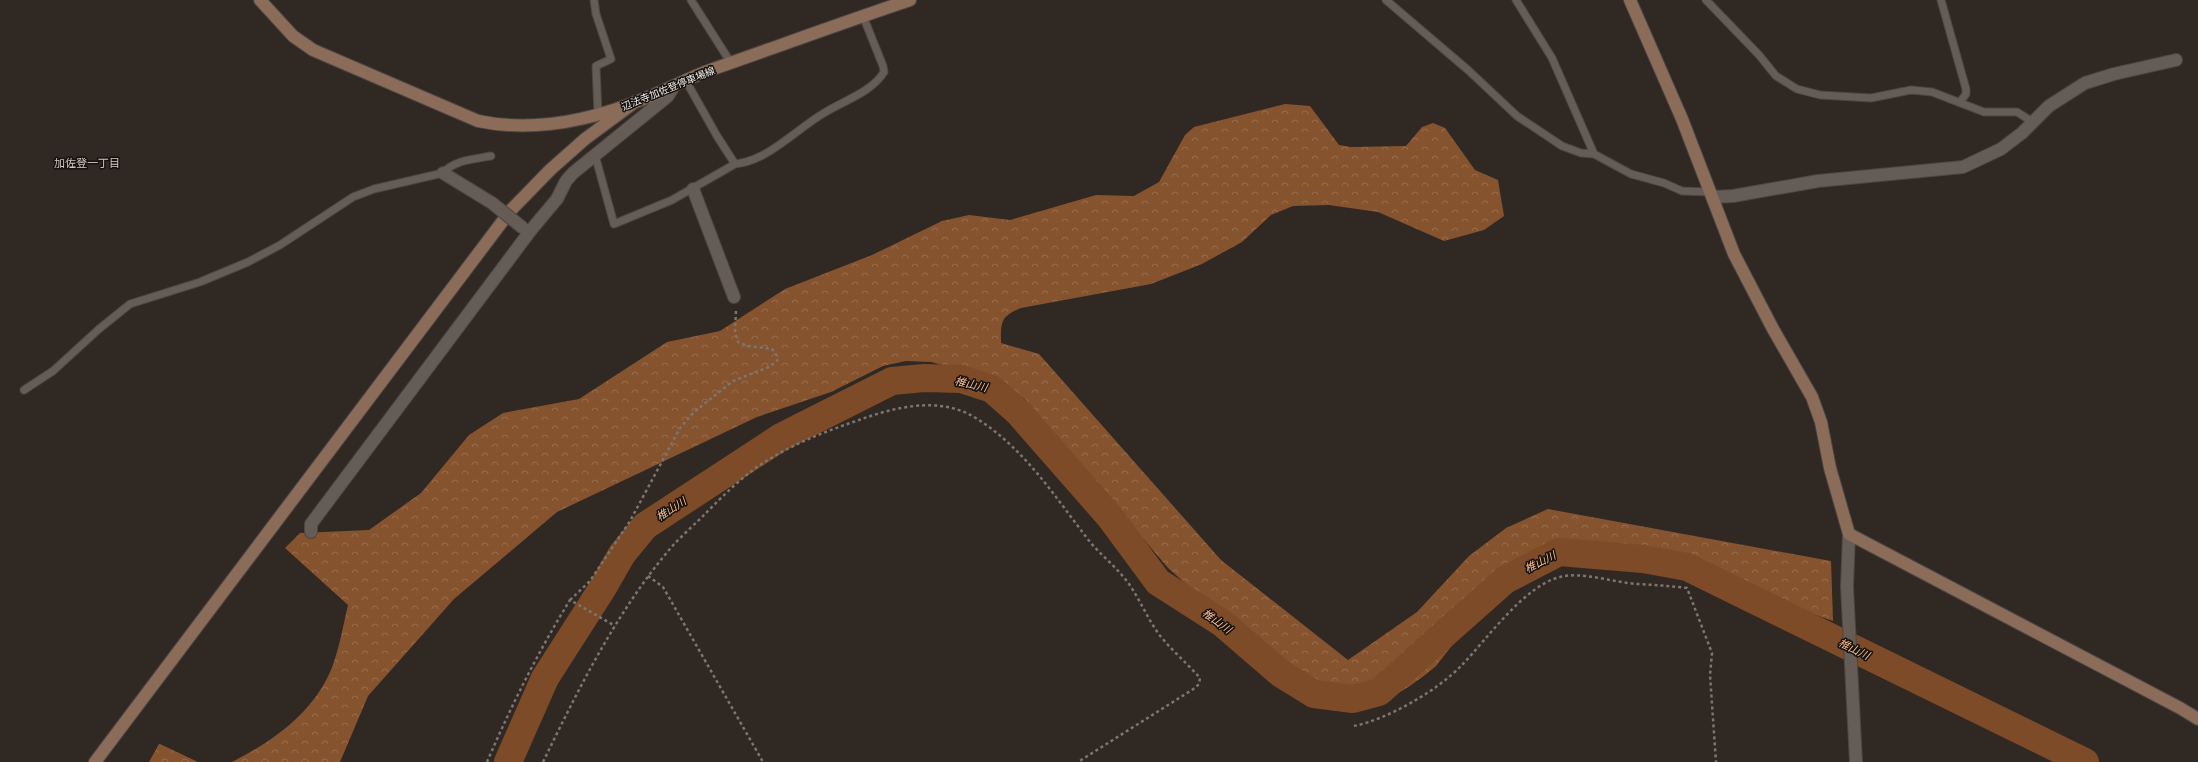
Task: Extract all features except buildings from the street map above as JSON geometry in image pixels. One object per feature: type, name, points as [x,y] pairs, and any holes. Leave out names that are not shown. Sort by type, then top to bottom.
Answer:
[{"type":"street","name":"辺法寺加佐登停車場線","points":[[260,0],[293,36],[313,50],[478,121],[500,125],[544,126],[570,122],[635,102],[731,63],[910,0]]},
{"type":"street","points":[[1630,0],[1682,119],[1740,268],[1812,397],[1821,422],[1830,468],[1849,534],[1848,587],[1856,762]]},
{"type":"street","points":[[1711,195],[1733,196],[1818,181],[1963,167],[2001,149],[2034,122],[2049,106],[2085,83],[2114,74],[2176,60]]},
{"type":"street","points":[[311,532],[311,524],[527,229],[557,199],[566,182],[595,155],[668,96],[674,86]]},
{"type":"street","points":[[95,762],[511,210],[550,170],[585,139],[635,102]]},
{"type":"street","points":[[443,173],[492,203],[527,229]]},
{"type":"street","points":[[693,189],[734,297]]},
{"type":"street","points":[[1849,534],[2180,708],[2198,720]]},
{"type":"lane","points":[[594,0],[596,14],[611,59],[596,66],[598,114]]},
{"type":"lane","points":[[691,0],[731,63]]},
{"type":"lane","points":[[1386,0],[1468,70],[1517,116],[1562,146],[1581,153],[1594,154],[1617,168],[1644,178],[1664,183],[1682,191],[1711,195]]},
{"type":"lane","points":[[1516,0],[1552,58],[1594,154]]},
{"type":"lane","points":[[1706,0],[1750,46],[1776,76],[1797,89],[1820,95],[1871,98],[1911,90],[1932,92],[1984,112],[2017,112],[2034,122]]},
{"type":"lane","points":[[1942,0],[1966,89],[1966,94],[1960,102]]},
{"type":"lane","points":[[595,155],[614,224],[648,211],[693,189],[735,164],[743,163],[761,156],[825,112],[844,103],[881,77],[884,72],[883,66],[863,16]]},
{"type":"lane","points":[[686,81],[717,136],[735,164]]},
{"type":"lane","points":[[24,390],[53,372],[98,329],[130,304],[200,282],[248,262],[280,245],[353,197],[374,189],[443,173],[447,168],[458,163],[491,156]]},
{"type":"path","points":[[487,762],[508,713],[548,636],[570,600],[590,581],[630,521],[680,428],[694,412],[733,381],[769,367],[777,361],[777,356],[772,349],[748,346],[738,342],[735,332],[734,297]]},
{"type":"path","points":[[543,762],[593,660],[648,576],[671,548],[726,492],[766,461],[814,436],[874,414],[903,407],[941,406],[967,413],[994,430],[1027,461],[1092,545],[1127,581],[1137,595],[1158,632],[1200,678],[1199,684],[1195,688],[1078,762]]},
{"type":"path","points":[[648,576],[663,587],[763,762]]},
{"type":"path","points":[[1354,726],[1373,722],[1428,692],[1460,667],[1524,598],[1541,584],[1561,576],[1651,584],[1687,588],[1712,654],[1710,675],[1716,762]]},
{"type":"path","points":[[570,600],[615,626]]},
{"type":"green space","points":[[1285,104],[1310,106],[1339,145],[1351,147],[1406,146],[1422,127],[1433,123],[1445,128],[1475,170],[1498,180],[1504,216],[1484,230],[1444,241],[1378,212],[1329,205],[1293,206],[1271,215],[1242,242],[1202,264],[1151,284],[1021,308],[1005,317],[1001,330],[1001,343],[1039,354],[1221,560],[1348,660],[1417,612],[1469,556],[1506,528],[1548,509],[1831,561],[1833,621],[1617,544],[1552,541],[1520,558],[1436,666],[1416,682],[1392,697],[1376,703],[1360,703],[1328,696],[1302,687],[1168,568],[1025,399],[1002,384],[980,375],[931,362],[906,361],[883,366],[831,392],[757,417],[557,512],[454,599],[368,696],[340,762],[232,762],[262,745],[290,725],[302,713],[323,686],[331,670],[341,638],[348,605],[285,548],[300,533],[369,530],[421,493],[469,435],[503,413],[579,399],[667,342],[720,331],[785,289],[872,255],[942,221],[969,215],[1010,220],[1096,195],[1134,196],[1159,182],[1185,135],[1194,127]]},
{"type":"green space","points":[[160,744],[198,762],[149,762]]},
{"type":"waterway","name":"椎山川","points":[[508,762],[545,678],[602,589],[622,554],[645,526],[781,437],[892,381],[924,378],[961,379],[992,389],[1018,412],[1110,517],[1158,582],[1222,623],[1280,673],[1314,694],[1353,699],[1379,692],[1505,580],[1559,552],[1643,559],[1687,567],[2085,762]]},
{"type":"district","name":"加佐登一丁目","points":[[87,163]]}]
